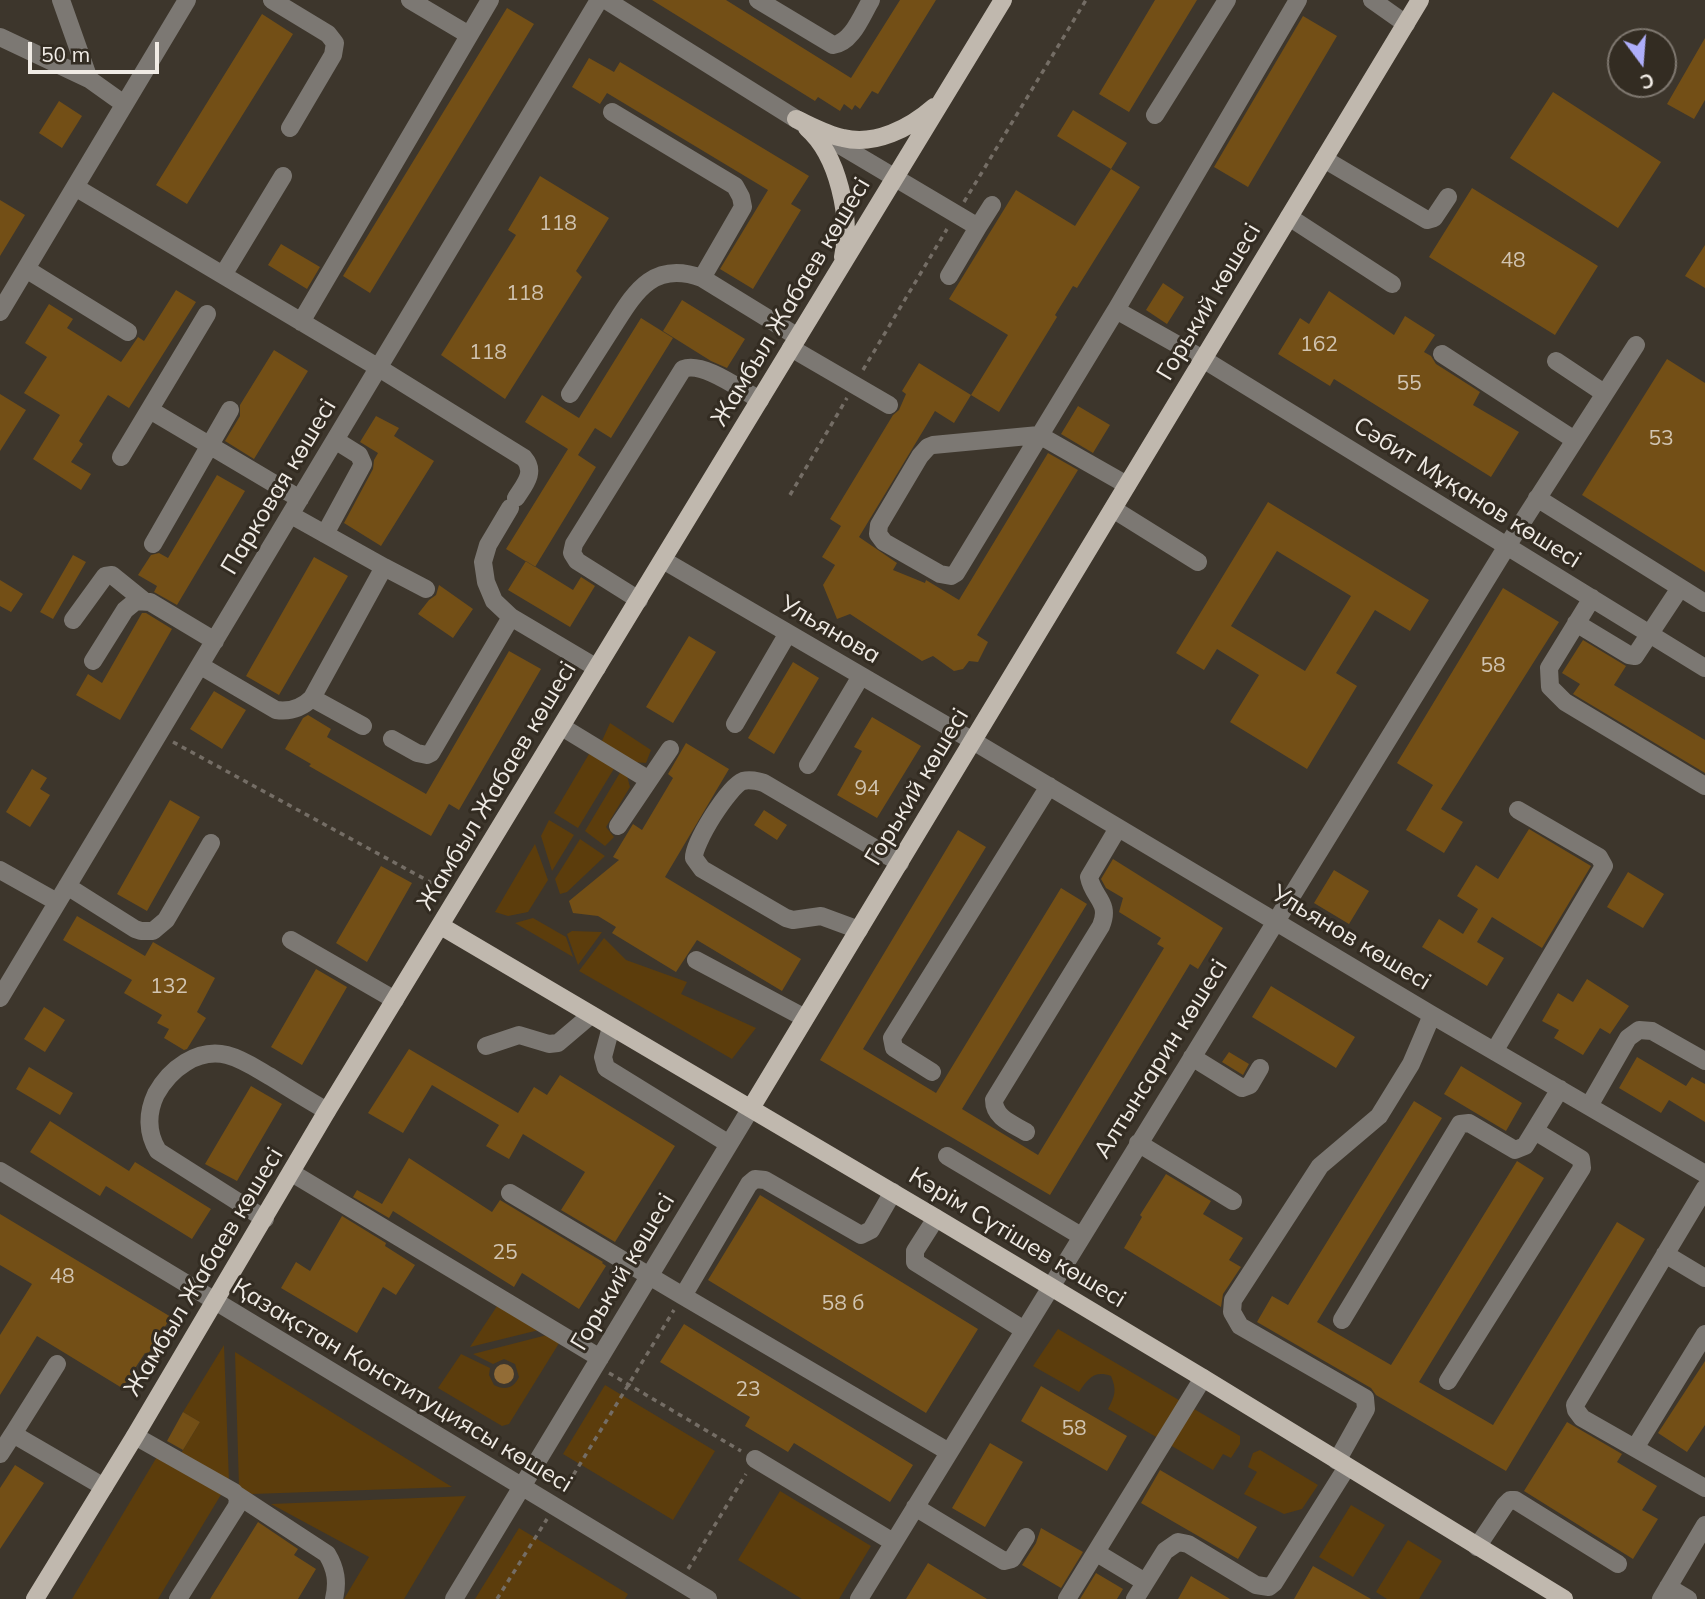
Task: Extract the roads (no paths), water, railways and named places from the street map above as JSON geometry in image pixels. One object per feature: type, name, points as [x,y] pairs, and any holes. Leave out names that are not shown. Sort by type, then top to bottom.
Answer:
[{"type":"main road","name":"Жамбыл Жабаев көшесі","points":[[35,1599],[265,1219],[327,1111],[1003,0]]},
{"type":"main road","name":"Горький көшесі","points":[[751,1108],[1420,0]]},
{"type":"main road","points":[[796,119],[839,138],[878,138],[917,120],[949,92]]},
{"type":"main road","points":[[796,119],[823,145],[835,169],[846,225],[841,268]]},
{"type":"main road","name":"Кәрім Сүтішев көшесі","points":[[441,926],[893,1192],[1563,1599]]},
{"type":"street","points":[[61,0],[89,79]]},
{"type":"street","points":[[0,312],[187,0]]},
{"type":"street","points":[[410,0],[469,35]]},
{"type":"street","points":[[301,322],[490,0]]},
{"type":"street","name":"Парковая көшесі","points":[[0,999],[599,0]]},
{"type":"street","points":[[606,0],[796,119],[978,227]]},
{"type":"street","points":[[758,0],[833,44],[838,44],[848,37],[871,0]]},
{"type":"street","points":[[1155,116],[1227,0]]},
{"type":"street","points":[[1127,485],[1039,435],[928,447],[879,525],[878,534],[880,538],[940,575],[951,576],[956,573],[1039,435],[1116,310],[1298,0]]},
{"type":"street","points":[[1372,0],[1406,24]]},
{"type":"street","points":[[277,1],[328,34],[335,43],[333,55],[290,128]]},
{"type":"street","points":[[0,37],[89,79],[124,104]]},
{"type":"street","points":[[612,112],[724,179],[738,191],[743,202],[740,213],[702,278]]},
{"type":"street","points":[[1324,159],[1427,220],[1434,218],[1448,197]]},
{"type":"street","points":[[223,275],[283,176]]},
{"type":"street","points":[[75,187],[379,368],[527,461],[530,474],[488,545],[483,562],[486,582],[494,601],[511,617],[597,668]]},
{"type":"street","points":[[949,276],[992,205]]},
{"type":"street","points":[[1289,217],[1392,284]]},
{"type":"street","points":[[26,269],[128,332]]},
{"type":"street","points":[[570,394],[640,288],[663,274],[677,272],[702,278],[889,405]]},
{"type":"street","name":"Сәбит Мұқанов көшесі","points":[[1116,310],[1203,359],[1705,668]]},
{"type":"street","points":[[121,457],[207,314]]},
{"type":"street","name":"Алтынсарин көшесі","points":[[859,1599],[1573,439],[1636,345]]},
{"type":"street","points":[[1442,354],[1573,439]]},
{"type":"street","points":[[1556,361],[1604,393]]},
{"type":"street","points":[[639,600],[577,561],[572,553],[574,544],[682,369],[689,366],[704,369],[760,400]]},
{"type":"street","points":[[150,410],[300,499]]},
{"type":"street","points":[[153,544],[230,410]]},
{"type":"street","points":[[325,534],[363,464],[359,455],[335,440]]},
{"type":"street","points":[[1537,498],[1705,603]]},
{"type":"street","points":[[1113,509],[1198,562]]},
{"type":"street","points":[[291,515],[426,589]]},
{"type":"street","name":"Ульянова","points":[[663,560],[974,741]]},
{"type":"street","points":[[201,666],[276,710],[301,707],[312,698],[384,567]]},
{"type":"street","points":[[73,620],[105,576],[112,575],[143,600],[215,641]]},
{"type":"street","points":[[1576,623],[1632,656],[1638,654],[1681,588]]},
{"type":"street","points":[[1592,598],[1549,668],[1548,680],[1554,692],[1565,702],[1705,786]]},
{"type":"street","points":[[93,661],[130,604],[143,600]]},
{"type":"street","points":[[392,739],[418,753],[431,753],[511,617]]},
{"type":"street","points":[[735,724],[788,633]]},
{"type":"street","points":[[808,765],[861,676]]},
{"type":"street","points":[[312,698],[363,726]]},
{"type":"street","points":[[562,727],[649,780]]},
{"type":"street","name":"Ульянов көшесі","points":[[974,741],[1433,1016],[1705,1174]]},
{"type":"street","points":[[618,826],[670,749]]},
{"type":"street","points":[[859,930],[821,916],[786,918],[702,869],[694,858],[696,846],[734,786],[744,780],[755,780],[900,863]]},
{"type":"street","points":[[932,1072],[894,1048],[891,1038],[1049,786]]},
{"type":"street","points":[[1495,1050],[1604,866],[1600,857],[1518,810]]},
{"type":"street","points":[[1026,1132],[996,1112],[994,1100],[1101,926],[1104,917],[1103,904],[1089,877],[1118,828]]},
{"type":"street","points":[[68,886],[135,929],[153,931],[166,920],[211,843]]},
{"type":"street","points":[[0,870],[57,902]]},
{"type":"street","points":[[291,940],[395,1000]]},
{"type":"street","points":[[696,960],[805,1018]]},
{"type":"street","points":[[486,1046],[519,1035],[549,1044],[558,1043],[591,1015]]},
{"type":"street","points":[[1135,1599],[1165,1551],[1178,1542],[1188,1544],[1256,1585],[1269,1587],[1278,1579],[1342,1464],[1366,1409],[1365,1398],[1240,1326],[1232,1312],[1233,1300],[1320,1166],[1380,1116],[1411,1064],[1433,1016]]},
{"type":"street","points":[[611,1027],[603,1057],[606,1068],[729,1144]]},
{"type":"street","points":[[1589,1106],[1628,1038],[1639,1030],[1653,1031],[1705,1061]]},
{"type":"street","points":[[265,1219],[158,1151],[152,1142],[149,1126],[150,1110],[156,1094],[179,1067],[193,1058],[209,1053],[239,1059],[327,1111]]},
{"type":"street","points":[[1192,1057],[1242,1088],[1250,1085],[1260,1068]]},
{"type":"street","points":[[1342,1320],[1460,1124],[1469,1123],[1515,1150],[1525,1146],[1560,1088]]},
{"type":"street","name":"Горький көшесі","points":[[454,1599],[751,1108]]},
{"type":"street","points":[[1448,1381],[1582,1168],[1581,1159],[1535,1131]]},
{"type":"street","points":[[1138,1143],[1233,1201]]},
{"type":"street","points":[[947,1156],[1081,1236]]},
{"type":"street","name":"Қазақстан Конституциясы көшесі","points":[[0,1171],[708,1599]]},
{"type":"street","points":[[292,1173],[597,1362]]},
{"type":"street","points":[[683,1296],[749,1184],[755,1179],[765,1180],[861,1235],[871,1230],[893,1192]]},
{"type":"street","points":[[1705,1188],[1575,1405],[1582,1418],[1705,1488]]},
{"type":"street","points":[[510,1193],[949,1452]]},
{"type":"street","points":[[936,1218],[915,1251],[915,1262],[1024,1330]]},
{"type":"street","points":[[1665,1254],[1705,1278]]},
{"type":"street","points":[[1635,1448],[1705,1334]]},
{"type":"street","points":[[0,1454],[57,1364]]},
{"type":"street","points":[[1067,1599],[1203,1378]]},
{"type":"street","points":[[13,1434],[104,1487]]},
{"type":"street","points":[[135,1436],[237,1495],[327,1554],[335,1568],[337,1583],[334,1599]]},
{"type":"street","points":[[755,1459],[893,1542]]},
{"type":"street","points":[[178,1599],[237,1506],[237,1495]]},
{"type":"street","points":[[1477,1547],[1505,1505],[1515,1500],[1618,1563]]},
{"type":"street","points":[[915,1507],[1004,1561],[1012,1559],[1026,1536]]},
{"type":"street","points":[[1688,1599],[1664,1593],[1705,1525]]},
{"type":"street","points":[[1097,1553],[1145,1582]]}]
